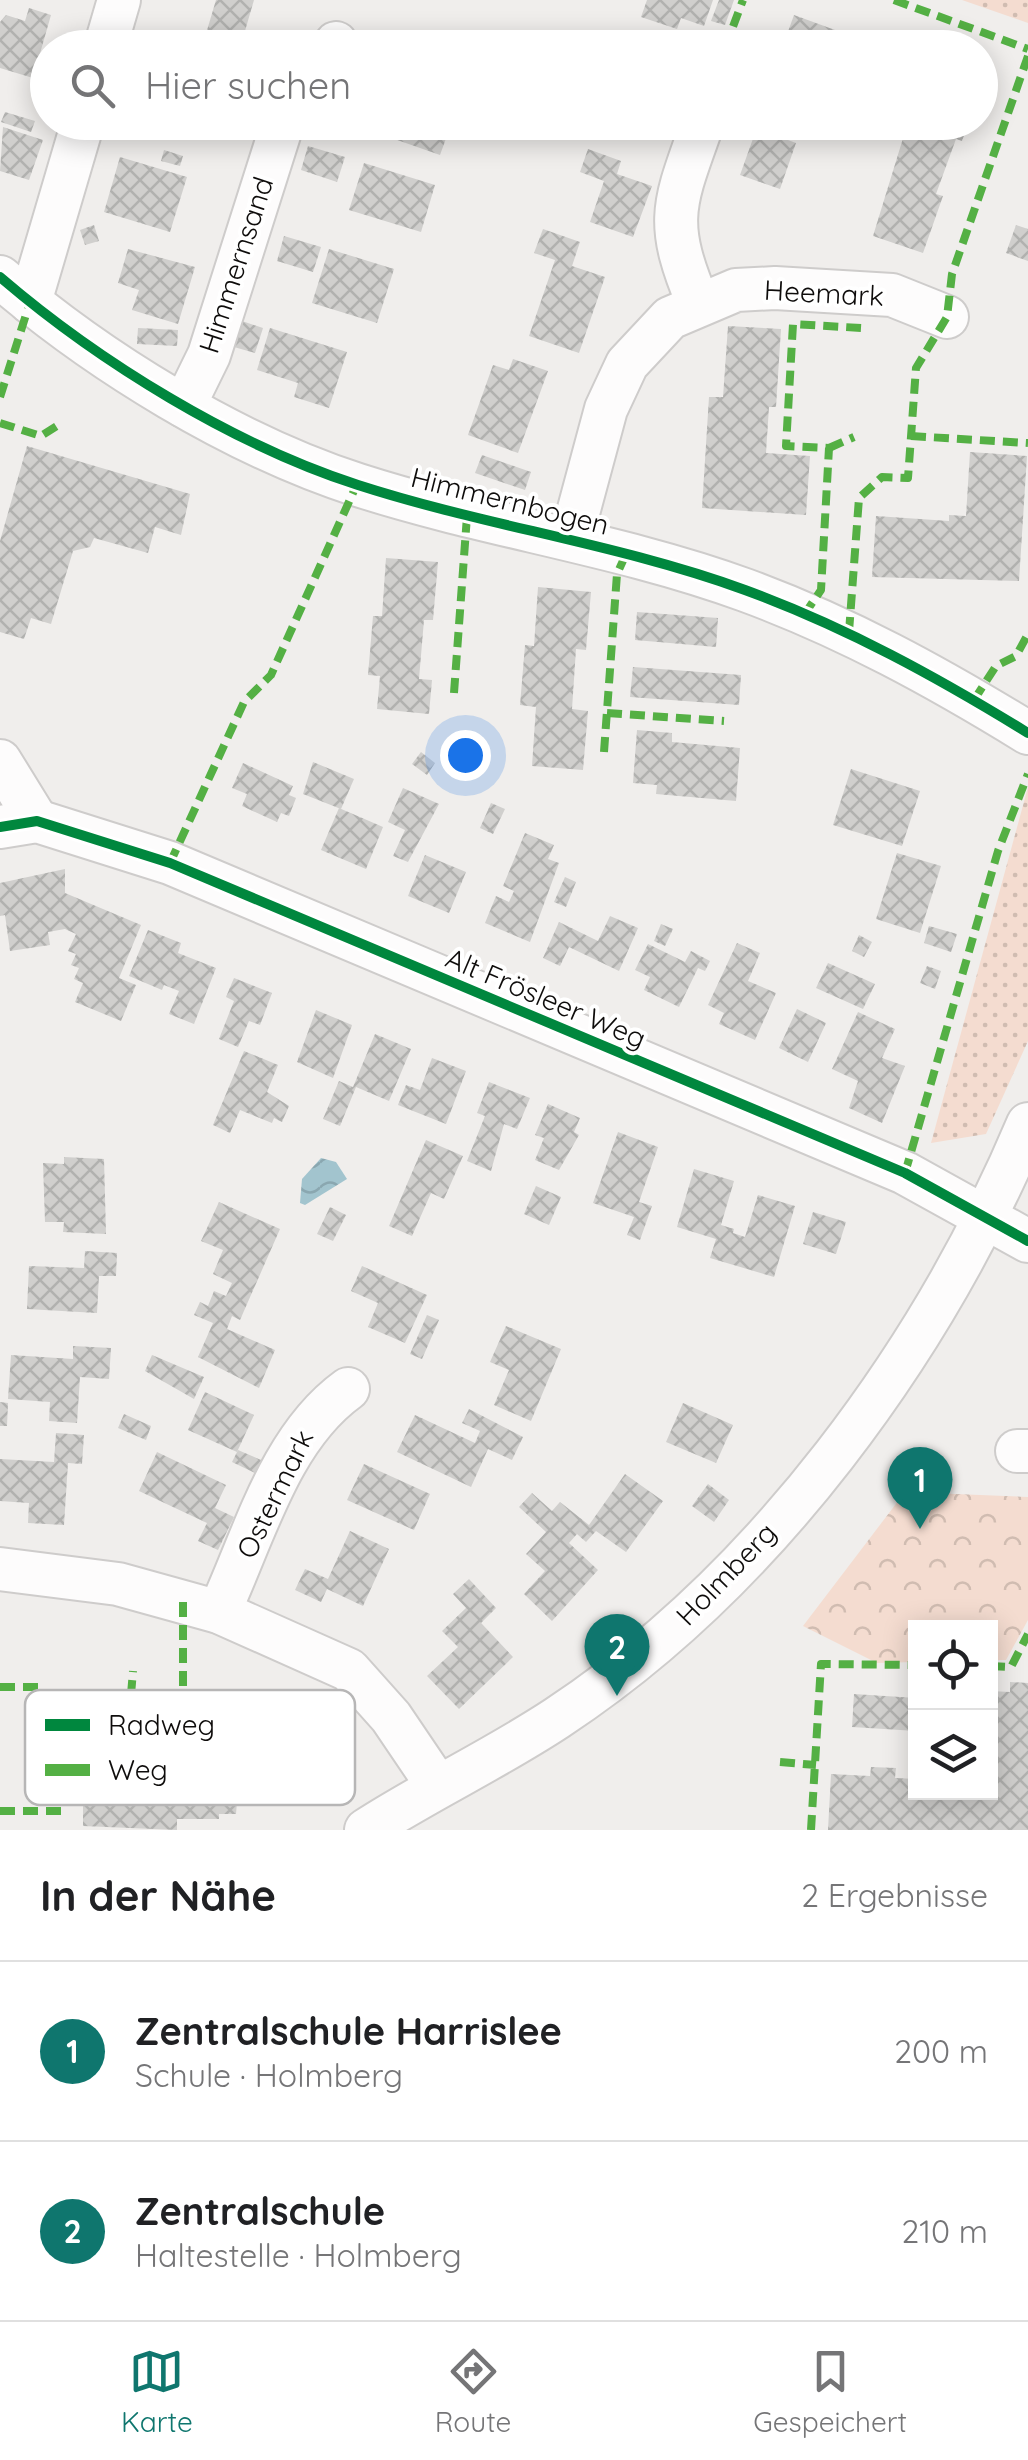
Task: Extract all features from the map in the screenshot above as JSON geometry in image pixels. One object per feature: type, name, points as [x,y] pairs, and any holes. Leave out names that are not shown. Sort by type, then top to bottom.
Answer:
[{"type":"street","points":[[110,30],[119,0]]},
{"type":"street","points":[[15,290],[76,140]]},
{"type":"street","name":"Himmernsand","points":[[184,406],[209,354],[277,140]]},
{"type":"street","points":[[697,140],[674,203],[678,254],[698,303]]},
{"type":"street","name":"Himmernbogen","points":[[15,290],[184,406],[273,453],[357,484],[571,539],[744,590],[849,632],[936,676],[1028,734]]},
{"type":"street","name":"Heemark","points":[[571,539],[606,409],[627,364],[646,339],[698,303],[736,290],[863,290],[892,295],[948,317]]},
{"type":"street","name":"Alt Frösleer Weg","points":[[0,761],[18,824],[170,864],[905,1173],[1028,1241]]},
{"type":"street","name":"Holmberg","points":[[366,1830],[437,1784],[556,1718],[682,1621],[791,1507],[907,1356],[988,1218],[1028,1124]]},
{"type":"street","name":"Ostermark","points":[[219,1612],[299,1436],[319,1410],[348,1389]]},
{"type":"street","points":[[0,1569],[118,1584],[219,1612],[349,1670],[391,1717],[437,1784]]},
{"type":"green space","points":[[962,0],[1028,0],[1028,23]]},
{"type":"green space","points":[[1028,787],[1028,1041],[986,1134],[931,1143]]},
{"type":"green space","points":[[905,1492],[1028,1497],[1028,1620],[1006,1660],[998,1660],[998,1620],[908,1620],[908,1662],[877,1663],[803,1626]]},
{"type":"water","points":[[321,1158],[336,1162],[347,1179],[305,1205],[300,1203],[302,1179]]},
{"type":"building","points":[[216,0],[254,0],[245,30],[207,30]]},
{"type":"building","points":[[647,0],[713,0],[704,26],[681,18],[677,29],[641,17]]},
{"type":"building","points":[[719,0],[734,0],[725,25],[711,21]]},
{"type":"building","points":[[29,8],[51,15],[47,30],[30,30],[30,77],[0,68],[0,22],[6,15],[25,21]]},
{"type":"building","points":[[794,15],[835,30],[789,30]]},
{"type":"building","points":[[5,112],[30,120],[30,132],[1,122]]},
{"type":"building","points":[[3,127],[30,136],[30,140],[43,140],[29,180],[0,171]]},
{"type":"building","points":[[397,140],[445,140],[440,155]]},
{"type":"building","points":[[752,140],[796,143],[780,189],[740,175]]},
{"type":"building","points":[[902,140],[956,140],[936,194],[943,196],[923,253],[873,236]]},
{"type":"building","points":[[308,146],[345,157],[337,182],[301,170]]},
{"type":"building","points":[[588,149],[621,161],[617,174],[652,186],[633,237],[590,222],[604,181],[580,172]]},
{"type":"building","points":[[164,150],[183,156],[180,166],[161,161]]},
{"type":"building","points":[[120,157],[187,177],[170,232],[104,212]]},
{"type":"building","points":[[364,163],[435,185],[421,232],[349,210]]},
{"type":"building","points":[[94,225],[99,241],[85,245],[80,230]]},
{"type":"building","points":[[1016,225],[1028,229],[1028,261],[1006,253]]},
{"type":"building","points":[[543,229],[580,242],[572,266],[605,277],[579,353],[529,336],[555,260],[534,253]]},
{"type":"building","points":[[284,236],[321,247],[313,272],[277,261]]},
{"type":"building","points":[[128,249],[195,267],[178,324],[132,310],[139,290],[118,283]]},
{"type":"building","points":[[329,249],[394,269],[377,323],[312,303]]},
{"type":"building","points":[[242,321],[263,328],[255,353],[234,347]]},
{"type":"building","points":[[728,326],[781,329],[776,407],[769,407],[766,453],[810,456],[806,515],[702,508],[709,397],[723,397]]},
{"type":"building","points":[[138,328],[178,330],[177,346],[137,344]]},
{"type":"building","points":[[270,328],[347,352],[329,408],[294,397],[298,383],[257,370]]},
{"type":"building","points":[[513,359],[548,371],[518,453],[468,435],[493,365],[509,370]]},
{"type":"building","points":[[27,446],[190,494],[181,535],[155,527],[148,553],[94,538],[90,547],[73,551],[51,624],[31,618],[24,639],[0,632],[0,541]]},
{"type":"building","points":[[970,452],[1027,456],[1019,581],[872,577],[876,516],[949,521],[949,515],[966,516]]},
{"type":"building","points":[[482,455],[531,472],[525,490],[475,473]]},
{"type":"building","points":[[386,558],[438,562],[433,620],[424,620],[419,679],[432,680],[429,714],[377,709],[380,676],[368,675],[373,616],[382,616]]},
{"type":"building","points":[[538,587],[591,592],[586,650],[576,649],[572,709],[588,711],[583,770],[532,766],[536,707],[520,705],[525,645],[534,646]]},
{"type":"building","points":[[637,612],[718,618],[716,647],[635,640]]},
{"type":"building","points":[[633,667],[741,675],[739,705],[630,697]]},
{"type":"building","points":[[637,730],[672,733],[672,742],[740,748],[736,801],[656,794],[657,785],[633,783]]},
{"type":"building","points":[[421,752],[435,763],[427,775],[412,764]]},
{"type":"building","points":[[313,762],[354,779],[341,809],[303,794]]},
{"type":"building","points":[[243,763],[293,786],[289,795],[296,798],[289,816],[281,813],[277,822],[242,806],[247,794],[232,788]]},
{"type":"building","points":[[851,769],[920,791],[902,846],[833,825]]},
{"type":"building","points":[[403,788],[439,804],[408,862],[393,856],[405,830],[388,822]]},
{"type":"building","points":[[491,803],[505,809],[493,834],[480,828]]},
{"type":"building","points":[[339,808],[383,827],[366,869],[321,850]]},
{"type":"building","points":[[525,833],[554,845],[548,859],[559,863],[530,942],[485,923],[496,896],[509,902],[514,891],[503,886]]},
{"type":"building","points":[[897,853],[941,866],[920,933],[876,919]]},
{"type":"building","points":[[425,855],[466,872],[449,913],[408,896]]},
{"type":"building","points":[[65,869],[65,893],[141,925],[119,978],[136,985],[121,1021],[75,1002],[83,983],[74,979],[79,968],[71,965],[76,954],[68,951],[76,934],[65,929],[48,932],[50,945],[10,951],[5,915],[0,916],[0,883]]},
{"type":"building","points":[[565,877],[576,882],[566,907],[554,902]]},
{"type":"building","points":[[610,916],[638,928],[619,971],[569,947],[560,966],[543,958],[559,922],[598,941]]},
{"type":"building","points":[[661,924],[673,929],[665,946],[654,941]]},
{"type":"building","points":[[929,926],[957,934],[951,952],[924,943]]},
{"type":"building","points":[[148,930],[181,943],[178,953],[216,968],[194,1024],[169,1014],[179,991],[164,985],[162,990],[129,976]]},
{"type":"building","points":[[859,935],[872,942],[864,957],[852,951]]},
{"type":"building","points":[[737,943],[760,953],[748,981],[776,993],[755,1040],[719,1024],[724,1013],[708,1005]]},
{"type":"building","points":[[648,944],[685,962],[691,951],[710,961],[705,971],[698,968],[679,1007],[644,990],[650,977],[635,970]]},
{"type":"building","points":[[828,963],[875,984],[863,1009],[816,988]]},
{"type":"building","points":[[927,966],[941,971],[935,989],[920,983]]},
{"type":"building","points":[[234,978],[272,993],[260,1025],[249,1021],[238,1047],[219,1039],[234,1001],[226,997]]},
{"type":"building","points":[[797,1009],[826,1023],[808,1062],[779,1048]]},
{"type":"building","points":[[316,1010],[352,1025],[333,1078],[297,1062]]},
{"type":"building","points":[[858,1012],[895,1029],[882,1058],[905,1066],[882,1123],[849,1108],[858,1081],[832,1069]]},
{"type":"building","points":[[375,1034],[411,1049],[389,1101],[356,1087],[340,1126],[323,1119],[339,1081],[353,1087]]},
{"type":"building","points":[[244,1051],[278,1065],[267,1092],[289,1106],[282,1122],[274,1118],[272,1123],[240,1110],[230,1133],[213,1125]]},
{"type":"building","points":[[432,1058],[466,1071],[446,1124],[398,1105],[406,1085],[420,1090]]},
{"type":"building","points":[[489,1082],[530,1098],[517,1129],[504,1124],[491,1171],[467,1161],[485,1116],[477,1113]]},
{"type":"building","points":[[548,1104],[580,1118],[574,1132],[579,1135],[559,1170],[535,1160],[544,1138],[535,1135]]},
{"type":"building","points":[[618,1132],[658,1147],[639,1202],[652,1206],[640,1240],[627,1235],[634,1217],[593,1203]]},
{"type":"building","points":[[426,1140],[463,1156],[444,1199],[431,1193],[412,1236],[389,1226]]},
{"type":"building","points":[[64,1157],[104,1159],[106,1234],[63,1232],[64,1222],[45,1222],[43,1163],[64,1164]]},
{"type":"building","points":[[694,1169],[734,1181],[721,1225],[734,1229],[733,1233],[745,1237],[758,1195],[795,1206],[774,1277],[710,1258],[716,1239],[677,1227]]},
{"type":"building","points":[[536,1186],[561,1197],[549,1225],[524,1214]]},
{"type":"building","points":[[219,1202],[280,1229],[240,1320],[232,1316],[227,1329],[275,1350],[259,1388],[198,1357],[213,1323],[194,1315],[200,1302],[208,1306],[214,1291],[226,1296],[232,1283],[213,1274],[223,1250],[201,1241]]},
{"type":"building","points":[[330,1207],[346,1215],[333,1241],[317,1234]]},
{"type":"building","points":[[813,1212],[846,1222],[836,1254],[803,1244]]},
{"type":"building","points":[[85,1251],[117,1253],[116,1276],[99,1276],[97,1313],[27,1309],[29,1266],[84,1268]]},
{"type":"building","points":[[362,1266],[427,1295],[405,1343],[368,1327],[378,1303],[351,1291]]},
{"type":"building","points":[[427,1315],[439,1320],[422,1359],[410,1354]]},
{"type":"building","points":[[506,1326],[561,1349],[531,1421],[494,1405],[509,1370],[490,1362]]},
{"type":"building","points":[[73,1346],[111,1348],[109,1379],[80,1377],[77,1423],[49,1421],[50,1402],[8,1399],[11,1355],[73,1359]]},
{"type":"building","points":[[152,1355],[204,1377],[194,1399],[145,1371]]},
{"type":"building","points":[[205,1392],[254,1415],[237,1452],[188,1430]]},
{"type":"building","points":[[0,1402],[8,1403],[7,1426],[0,1426]]},
{"type":"building","points":[[683,1403],[733,1425],[716,1463],[666,1442]]},
{"type":"building","points":[[469,1409],[523,1437],[512,1460],[488,1449],[471,1487],[397,1452],[415,1415],[475,1443],[480,1431],[462,1423]]},
{"type":"building","points":[[124,1414],[151,1426],[146,1440],[118,1428]]},
{"type":"building","points":[[56,1433],[84,1435],[82,1464],[68,1463],[64,1525],[28,1523],[29,1503],[0,1501],[0,1459],[54,1462]]},
{"type":"building","points":[[238,1450],[261,1460],[255,1473],[232,1462]]},
{"type":"building","points":[[157,1452],[226,1485],[215,1508],[234,1517],[218,1550],[198,1541],[207,1523],[139,1491]]},
{"type":"building","points":[[364,1464],[430,1494],[414,1530],[347,1500]]},
{"type":"building","points":[[625,1474],[663,1501],[626,1552],[596,1531],[586,1542],[577,1534],[569,1543],[598,1570],[552,1621],[524,1594],[545,1571],[526,1554],[546,1532],[519,1507],[532,1493],[552,1511],[560,1502],[589,1525]]},
{"type":"building","points":[[708,1484],[729,1500],[714,1522],[692,1506]]},
{"type":"building","points":[[350,1531],[389,1549],[363,1606],[327,1589],[321,1602],[295,1590],[305,1569],[328,1579]]},
{"type":"building","points":[[469,1579],[496,1608],[481,1623],[513,1657],[459,1709],[427,1676],[458,1647],[442,1631],[466,1608],[453,1594]]},
{"type":"building","points":[[1010,1682],[1028,1683],[1028,1830],[828,1830],[831,1774],[870,1776],[871,1767],[896,1768],[895,1778],[908,1779],[908,1800],[998,1800],[998,1691],[1010,1692]]},
{"type":"building","points":[[854,1694],[908,1697],[908,1730],[852,1727]]},
{"type":"building","points":[[83,1805],[237,1805],[236,1814],[219,1814],[219,1819],[177,1819],[177,1830],[83,1826]]},
{"type":"marked path","points":[[732,30],[743,0]]},
{"type":"marked path","points":[[894,0],[976,30]]},
{"type":"marked path","points":[[998,38],[1028,49]]},
{"type":"marked path","points":[[849,632],[859,498],[882,477],[908,478],[916,368],[947,317],[952,274],[1028,56]]},
{"type":"marked path","points":[[0,397],[30,302]]},
{"type":"marked path","points":[[804,615],[821,590],[829,448],[786,446],[793,324],[861,328]]},
{"type":"marked path","points":[[0,423],[41,436],[60,424]]},
{"type":"marked path","points":[[911,436],[1028,443]]},
{"type":"marked path","points":[[829,448],[854,437]]},
{"type":"marked path","points":[[170,863],[244,702],[271,675],[357,484]]},
{"type":"marked path","points":[[454,693],[467,516]]},
{"type":"marked path","points":[[604,752],[617,574],[626,554]]},
{"type":"marked path","points":[[974,700],[996,666],[1016,656],[1028,634]]},
{"type":"marked path","points":[[607,713],[724,721]]},
{"type":"marked path","points":[[905,1173],[998,851],[1028,774]]},
{"type":"marked path","points":[[183,1602],[183,1690]]},
{"type":"marked path","points":[[998,1666],[1011,1667],[1028,1634]]},
{"type":"marked path","points":[[811,1830],[821,1664],[908,1665]]},
{"type":"marked path","points":[[131,1690],[133,1671]]},
{"type":"marked path","points":[[0,1687],[41,1687]]},
{"type":"marked path","points":[[780,1762],[816,1765]]},
{"type":"marked path","points":[[0,1811],[63,1811],[63,1805]]},
{"type":"cycle path","points":[[0,277],[124,370],[264,448],[358,485],[649,560],[745,590],[890,654],[1028,733]]},
{"type":"cycle path","points":[[0,827],[37,821],[170,863],[905,1173],[1028,1241]]},
{"type":"place","name":"Zentralschule Harrislee","points":[[920,1529]]},
{"type":"place","name":"Zentralschule","points":[[617,1696]]}]
